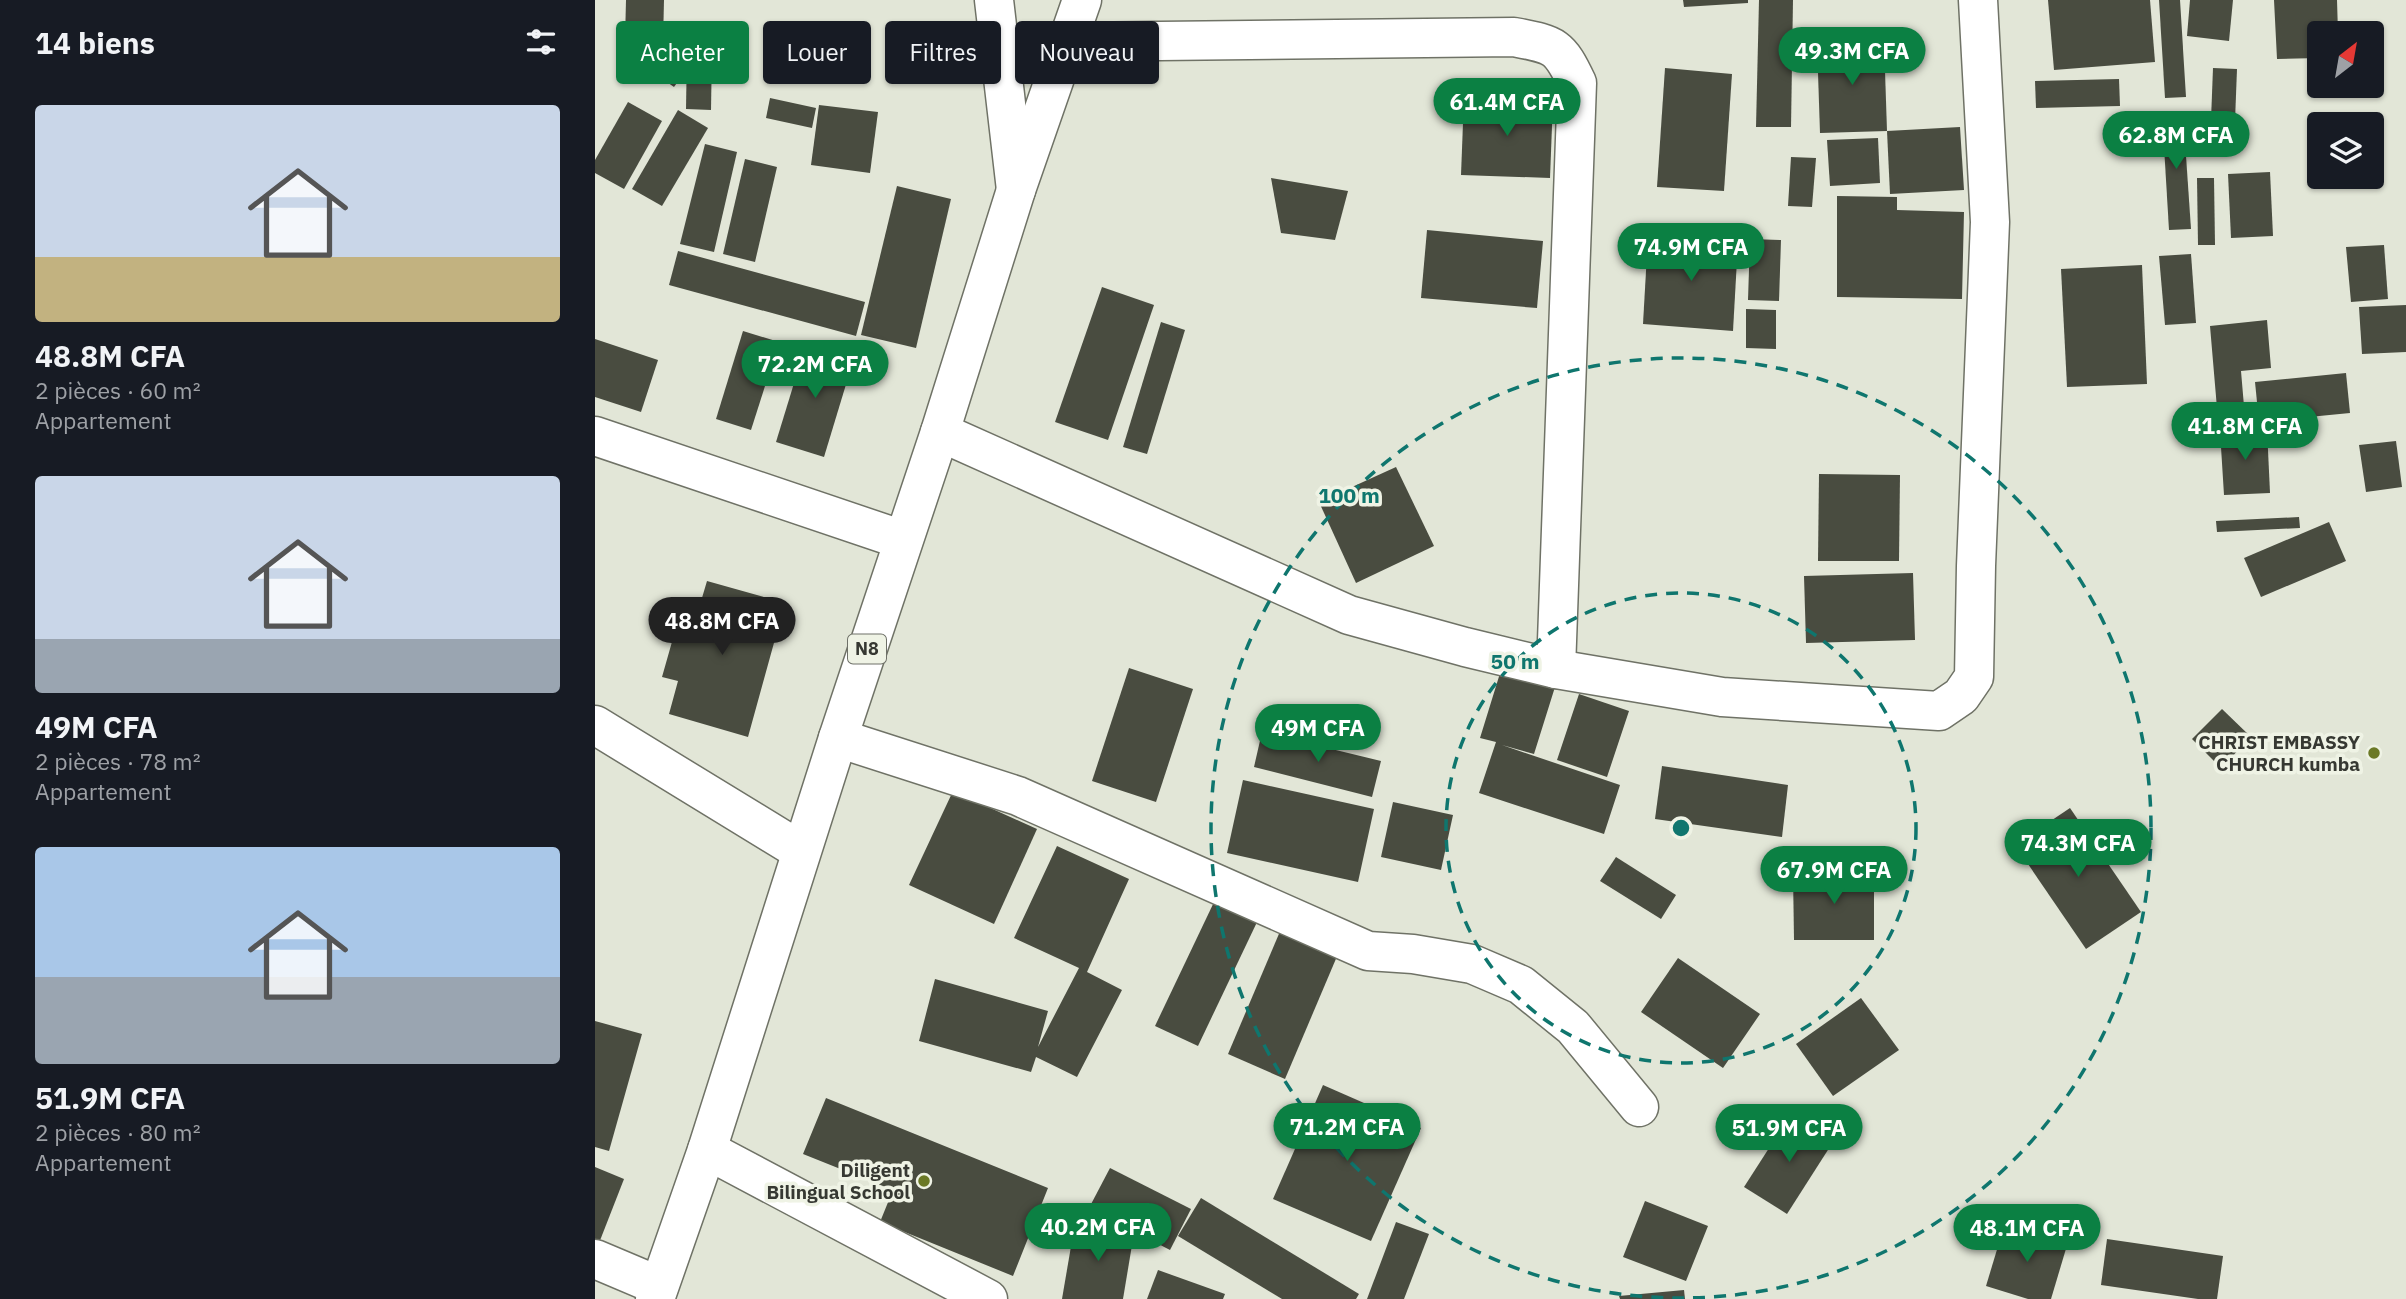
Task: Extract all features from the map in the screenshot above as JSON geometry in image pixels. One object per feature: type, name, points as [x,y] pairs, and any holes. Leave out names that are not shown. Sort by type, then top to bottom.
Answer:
[{"type":"main road","points":[[994,0],[1016,190]]},
{"type":"main road","name":"N8","points":[[1076,21],[1082,0]]},
{"type":"main road","points":[[940,432],[1349,615],[1556,669],[1722,697],[1939,711],[1961,696],[1974,677],[1990,222],[1978,0]]},
{"type":"main road","points":[[1159,41],[1514,37],[1545,43],[1564,55],[1577,83],[1556,669]]},
{"type":"main road","name":"N8","points":[[657,1293],[707,1150],[801,851],[940,432],[1016,190],[1054,84]]},
{"type":"main road","points":[[595,436],[903,540]]},
{"type":"main road","points":[[595,725],[801,851]]},
{"type":"main road","points":[[838,738],[1018,796],[1368,951],[1413,954],[1472,964],[1521,985],[1573,1027],[1639,1107]]},
{"type":"main road","points":[[707,1150],[988,1299]]},
{"type":"main road","points":[[595,1259],[657,1293]]},
{"type":"building","points":[[626,0],[664,0],[664,21],[625,21]]},
{"type":"building","points":[[1683,0],[1748,0],[1748,3],[1684,7]]},
{"type":"building","points":[[1759,0],[1793,0],[1791,127],[1756,127]]},
{"type":"building","points":[[2048,0],[2150,0],[2155,62],[2054,70]]},
{"type":"building","points":[[2159,0],[2180,0],[2186,97],[2165,98]]},
{"type":"building","points":[[2190,0],[2233,0],[2229,41],[2187,36]]},
{"type":"building","points":[[2274,0],[2337,0],[2338,21],[2307,21],[2307,58],[2277,59]]},
{"type":"building","points":[[1884,41],[1887,131],[1820,133],[1817,43]]},
{"type":"building","points":[[1665,68],[1732,74],[1724,191],[1657,187]]},
{"type":"building","points":[[2213,68],[2237,69],[2234,147],[2210,146]]},
{"type":"building","points":[[2119,79],[2120,106],[2036,108],[2035,81]]},
{"type":"building","points":[[686,84],[711,84],[711,110],[686,109]]},
{"type":"building","points":[[1464,97],[1553,100],[1550,178],[1461,175]]},
{"type":"building","points":[[770,98],[816,108],[812,128],[766,118]]},
{"type":"building","points":[[628,102],[662,121],[624,189],[595,173],[595,160]]},
{"type":"building","points":[[819,105],[878,112],[870,173],[811,165]]},
{"type":"building","points":[[678,110],[708,128],[662,206],[632,189]]},
{"type":"building","points":[[2183,112],[2191,229],[2169,230],[2162,113]]},
{"type":"building","points":[[1960,127],[1964,190],[1890,194],[1887,131]]},
{"type":"building","points":[[1878,138],[1880,183],[1830,186],[1827,140]]},
{"type":"building","points":[[705,144],[737,152],[714,252],[680,244]]},
{"type":"building","points":[[1791,157],[1816,158],[1812,207],[1788,206]]},
{"type":"building","points":[[745,159],[777,167],[755,262],[723,254]]},
{"type":"building","points":[[2270,172],[2273,236],[2231,238],[2228,174]]},
{"type":"building","points":[[1271,178],[1348,191],[1335,240],[1281,233]]},
{"type":"building","points":[[2197,178],[2214,178],[2215,245],[2198,245]]},
{"type":"building","points":[[897,186],[951,199],[916,348],[861,335]]},
{"type":"building","points":[[1837,196],[1897,197],[1897,210],[1964,212],[1962,299],[1837,297]]},
{"type":"building","points":[[1427,230],[1543,241],[1537,308],[1421,298]]},
{"type":"building","points":[[1648,236],[1738,242],[1733,331],[1643,324]]},
{"type":"building","points":[[1750,239],[1781,240],[1779,301],[1748,300]]},
{"type":"building","points":[[2384,245],[2388,299],[2351,302],[2346,247]]},
{"type":"building","points":[[678,251],[865,302],[856,336],[669,285]]},
{"type":"building","points":[[2191,254],[2196,323],[2165,325],[2159,256]]},
{"type":"building","points":[[2142,265],[2147,384],[2067,387],[2061,269]]},
{"type":"building","points":[[1102,287],[1154,305],[1108,440],[1055,422]]},
{"type":"building","points":[[2406,305],[2406,352],[2362,354],[2359,307]]},
{"type":"building","points":[[1746,309],[1776,310],[1776,349],[1746,348]]},
{"type":"building","points":[[2267,320],[2271,368],[2241,371],[2245,418],[2218,420],[2210,326]]},
{"type":"building","points":[[1161,322],[1185,330],[1147,454],[1123,447]]},
{"type":"building","points":[[743,331],[779,342],[751,430],[716,419]]},
{"type":"building","points":[[595,339],[658,360],[641,412],[595,397]]},
{"type":"building","points":[[806,344],[854,358],[824,457],[776,442]]},
{"type":"building","points":[[2346,373],[2350,413],[2259,422],[2255,382]]},
{"type":"building","points":[[2267,429],[2270,493],[2224,495],[2220,431]]},
{"type":"building","points":[[2396,441],[2402,487],[2366,492],[2359,445]]},
{"type":"building","points":[[1396,467],[1434,546],[1356,583],[1319,502]]},
{"type":"building","points":[[1819,474],[1900,475],[1899,561],[1818,561]]},
{"type":"building","points":[[2299,517],[2300,528],[2217,532],[2216,521]]},
{"type":"building","points":[[2329,522],[2346,561],[2261,597],[2244,558]]},
{"type":"building","points":[[1913,573],[1915,640],[1806,643],[1804,576]]},
{"type":"building","points":[[707,581],[785,603],[748,737],[669,714],[678,681],[662,677],[683,603],[699,608]]},
{"type":"building","points":[[1129,668],[1193,689],[1156,802],[1092,781]]},
{"type":"building","points":[[1501,670],[1555,687],[1534,754],[1502,745],[1620,785],[1604,834],[1479,793],[1496,742],[1480,738]]},
{"type":"building","points":[[1579,694],[1629,711],[1607,777],[1557,760]]},
{"type":"building","points":[[2222,709],[2251,737],[2221,768],[2192,739]]},
{"type":"building","points":[[1262,732],[1381,761],[1372,797],[1254,767]]},
{"type":"building","points":[[1662,766],[1788,785],[1782,837],[1655,819]]},
{"type":"building","points":[[1243,780],[1374,809],[1358,882],[1227,853]]},
{"type":"building","points":[[953,791],[1037,829],[994,924],[909,885]]},
{"type":"building","points":[[1393,802],[1453,815],[1441,870],[1381,857]]},
{"type":"building","points":[[2070,808],[2141,912],[2086,949],[2015,845]]},
{"type":"building","points":[[1057,846],[1129,879],[1087,972],[1122,990],[1077,1077],[1036,1057],[1031,1072],[919,1041],[935,979],[1048,1011],[1038,1047],[1079,968],[1014,938]]},
{"type":"building","points":[[1616,857],[1676,895],[1661,919],[1600,881]]},
{"type":"building","points":[[1793,873],[1874,873],[1874,940],[1794,940]]},
{"type":"building","points":[[1215,900],[1258,920],[1198,1046],[1155,1026]]},
{"type":"building","points":[[1281,929],[1338,954],[1285,1079],[1228,1054]]},
{"type":"building","points":[[1678,958],[1760,1014],[1723,1068],[1641,1012]]},
{"type":"building","points":[[1861,998],[1899,1050],[1833,1096],[1796,1044]]},
{"type":"building","points":[[595,1021],[642,1034],[609,1151],[595,1147]]},
{"type":"building","points":[[1323,1085],[1421,1128],[1371,1241],[1273,1199]]},
{"type":"building","points":[[826,1098],[1048,1188],[1013,1276],[880,1222],[893,1190],[803,1154]]},
{"type":"building","points":[[1791,1114],[1833,1142],[1787,1214],[1744,1187]]},
{"type":"building","points":[[595,1167],[624,1179],[599,1243],[595,1242]]},
{"type":"building","points":[[1110,1168],[1191,1209],[1170,1250],[1089,1208]]},
{"type":"building","points":[[1201,1198],[1359,1294],[1356,1299],[1282,1299],[1178,1236]]},
{"type":"building","points":[[1645,1201],[1708,1226],[1686,1281],[1623,1257]]},
{"type":"building","points":[[1396,1222],[1429,1234],[1404,1299],[1367,1299]]},
{"type":"building","points":[[1075,1223],[1134,1233],[1123,1299],[1062,1299]]},
{"type":"building","points":[[2005,1223],[2068,1242],[2051,1299],[2028,1299],[1986,1286]]},
{"type":"building","points":[[2107,1239],[2223,1256],[2217,1299],[2198,1299],[2101,1285]]},
{"type":"building","points":[[1158,1270],[1225,1294],[1223,1299],[1147,1299]]},
{"type":"building","points":[[1684,1290],[1685,1299],[1620,1299],[1619,1296]]},
{"type":"place","name":"CHRIST EMBASSY CHURCH kumba","points":[[2374,753]]},
{"type":"place","name":"Diligent Bilingual School","points":[[924,1181]]}]
